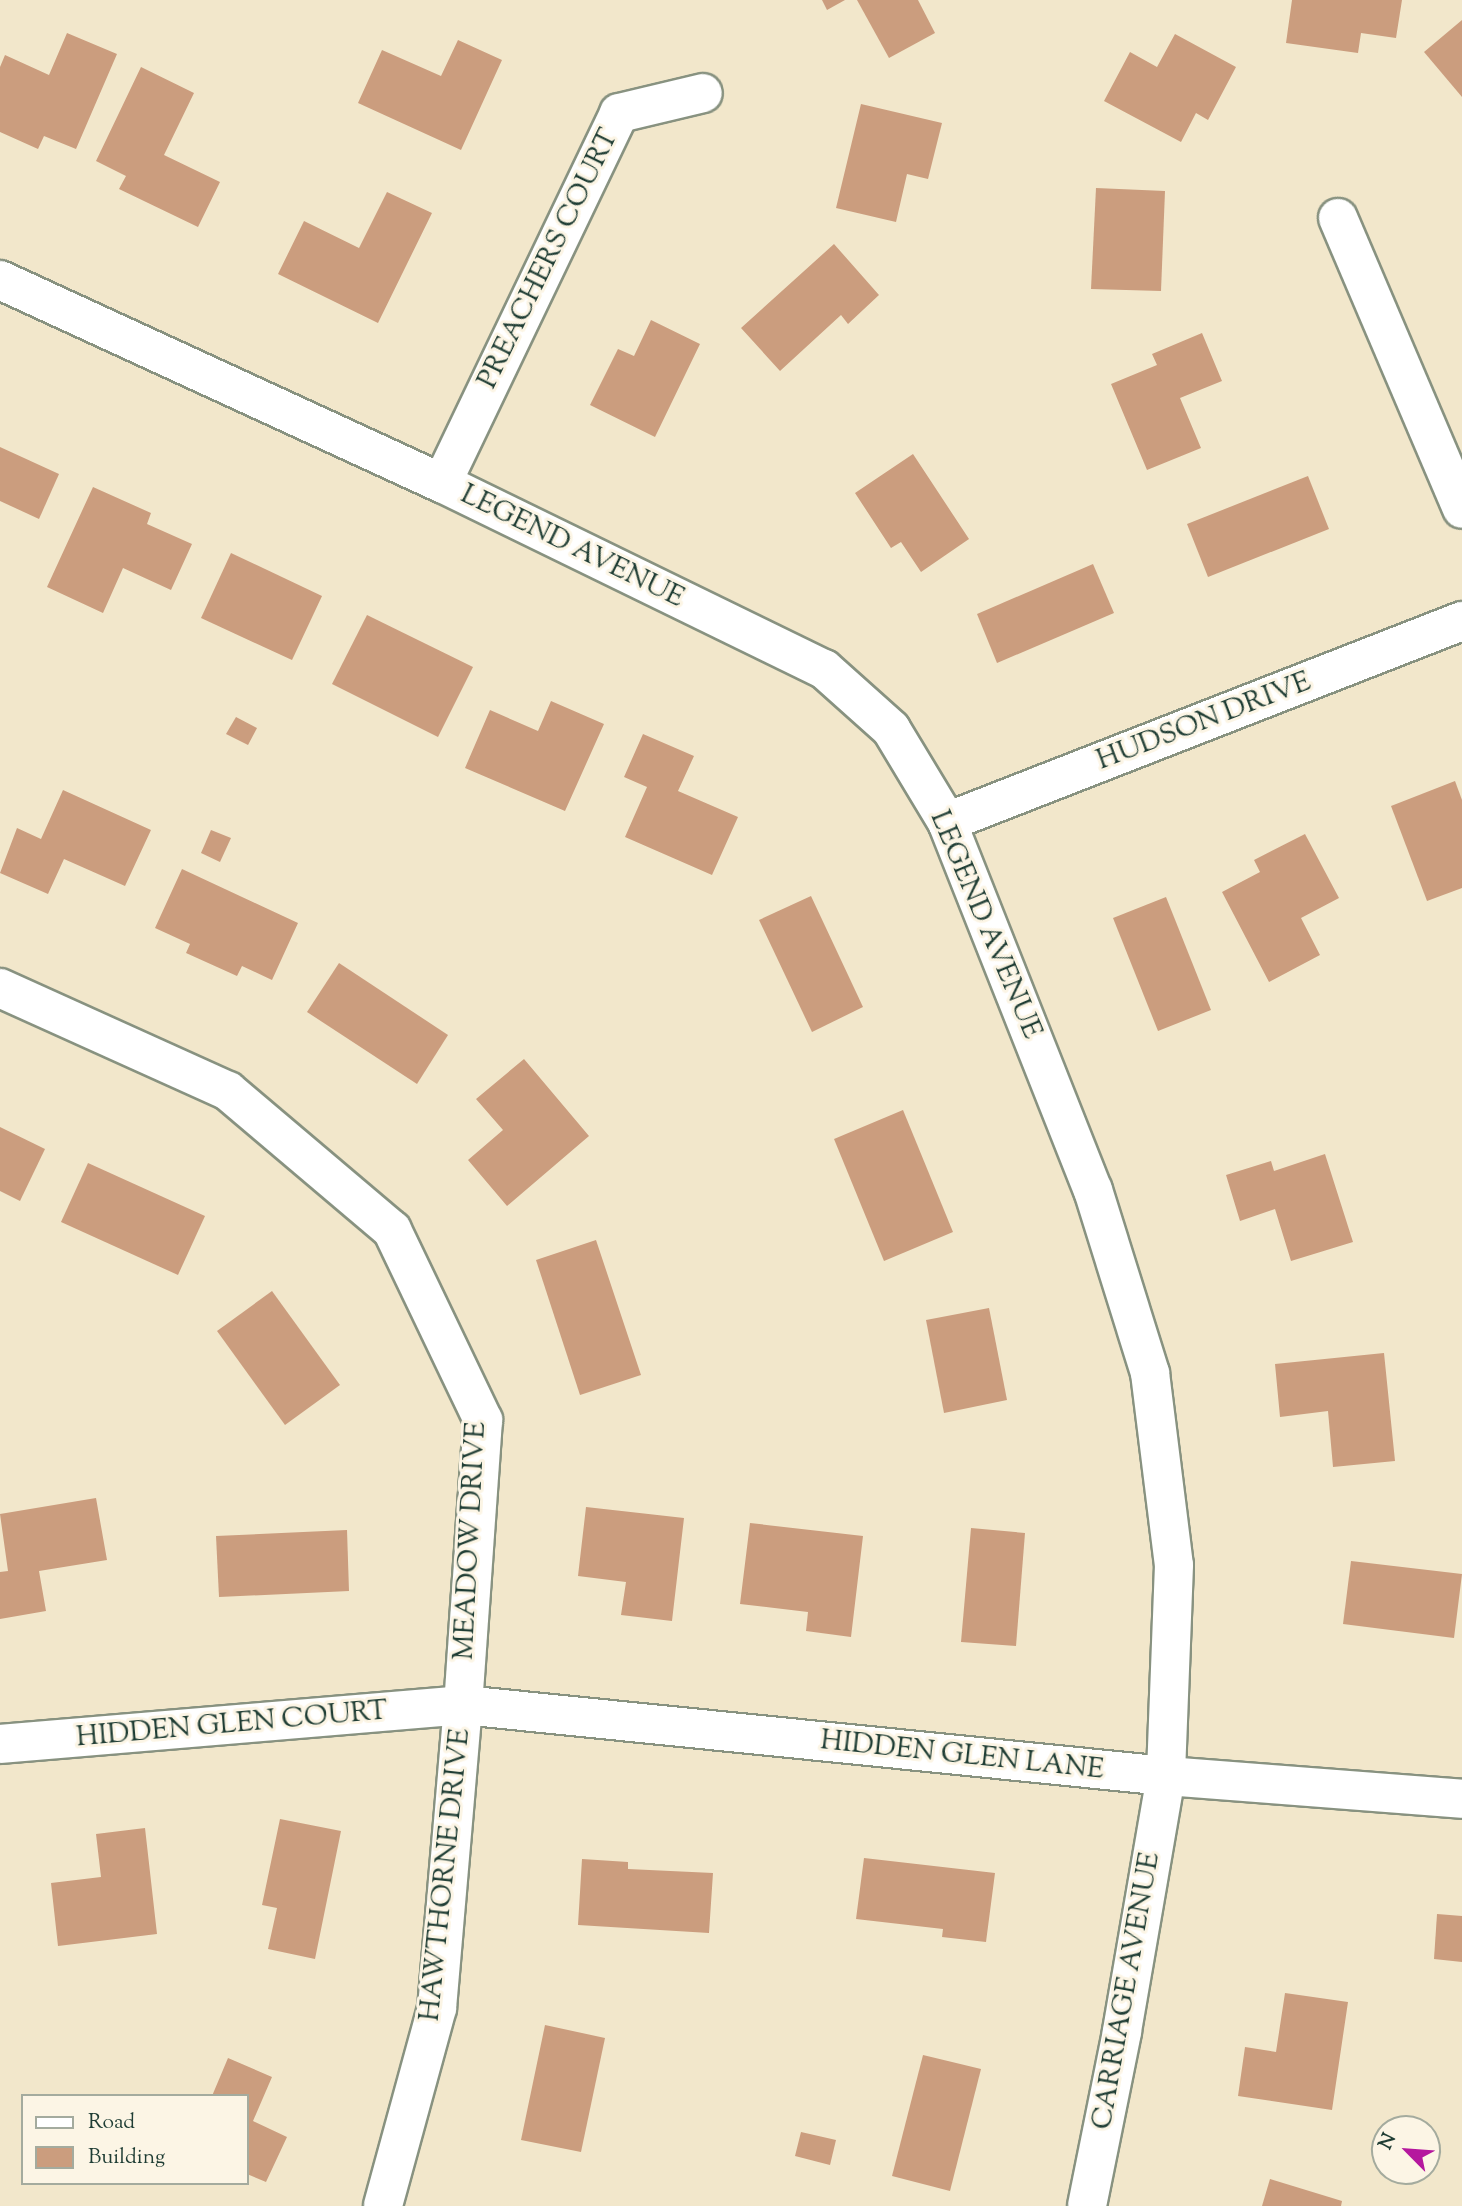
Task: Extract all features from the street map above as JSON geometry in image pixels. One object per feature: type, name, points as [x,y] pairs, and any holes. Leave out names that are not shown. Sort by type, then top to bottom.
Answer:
[{"type":"street","name":"PREACHERS COURT","points":[[442,483],[619,113],[703,93]]},
{"type":"street","points":[[1338,218],[1462,509]]},
{"type":"street","name":"LEGEND AVENUE","points":[[0,281],[442,483],[824,669],[891,729],[947,822],[1093,1190],[1150,1373],[1174,1565],[1166,1776]]},
{"type":"street","name":"HUDSON DRIVE","points":[[947,822],[1462,621]]},
{"type":"street","name":"MEADOW DRIVE","points":[[0,988],[228,1091],[392,1230],[483,1420],[463,1705]]},
{"type":"street","name":"HIDDEN GLEN LANE","points":[[463,1705],[1166,1776],[1462,1799]]},
{"type":"street","name":"HIDDEN GLEN COURT","points":[[0,1744],[463,1705]]},
{"type":"street","name":"HAWTHORNE DRIVE","points":[[383,2206],[437,2008],[463,1705]]},
{"type":"street","name":"CARRIAGE AVENUE","points":[[1087,2206],[1122,2032],[1166,1776]]},
{"type":"building","points":[[822,0],[845,0],[827,10]]},
{"type":"building","points":[[857,0],[918,0],[935,33],[889,58]]},
{"type":"building","points":[[1292,0],[1402,0],[1396,38],[1361,33],[1358,53],[1286,43]]},
{"type":"building","points":[[1462,20],[1462,97],[1424,52]]},
{"type":"building","points":[[67,33],[117,54],[76,149],[44,136],[38,149],[0,132],[0,67],[5,55],[49,75]]},
{"type":"building","points":[[1175,34],[1236,67],[1208,120],[1196,113],[1181,142],[1104,101],[1130,52],[1157,67]]},
{"type":"building","points":[[458,40],[502,60],[461,150],[358,103],[382,50],[441,76]]},
{"type":"building","points":[[141,67],[194,93],[164,155],[220,182],[198,227],[119,189],[126,176],[96,161]]},
{"type":"building","points":[[861,104],[942,123],[928,179],[907,174],[896,222],[836,208]]},
{"type":"building","points":[[1096,188],[1165,191],[1161,291],[1091,289]]},
{"type":"building","points":[[387,192],[432,213],[378,323],[278,274],[304,221],[359,248]]},
{"type":"building","points":[[834,244],[879,295],[848,324],[841,315],[780,371],[741,328]]},
{"type":"building","points":[[651,320],[700,344],[655,437],[590,405],[618,349],[634,356]]},
{"type":"building","points":[[1202,333],[1222,381],[1180,398],[1201,448],[1147,470],[1111,384],[1157,365],[1152,354]]},
{"type":"building","points":[[0,447],[59,474],[39,519],[0,501]]},
{"type":"building","points":[[913,454],[969,539],[921,572],[901,542],[891,548],[855,493]]},
{"type":"building","points":[[1308,476],[1329,529],[1208,577],[1187,524]]},
{"type":"building","points":[[93,487],[151,513],[147,524],[192,544],[171,590],[123,568],[103,613],[47,587]]},
{"type":"building","points":[[231,553],[322,596],[292,660],[201,618]]},
{"type":"building","points":[[1093,564],[1114,613],[997,663],[977,614]]},
{"type":"building","points":[[367,615],[473,667],[438,737],[332,684]]},
{"type":"building","points":[[551,701],[604,724],[565,811],[465,768],[490,710],[538,731]]},
{"type":"building","points":[[236,717],[257,728],[248,745],[226,734]]},
{"type":"building","points":[[643,734],[694,756],[678,791],[738,817],[712,875],[625,837],[647,787],[624,777]]},
{"type":"building","points":[[1455,781],[1462,800],[1462,888],[1427,901],[1391,806]]},
{"type":"building","points":[[63,790],[151,830],[125,886],[64,859],[48,894],[0,873],[17,828],[41,839]]},
{"type":"building","points":[[211,830],[231,838],[220,862],[201,853]]},
{"type":"building","points":[[1305,834],[1339,898],[1301,918],[1320,955],[1269,982],[1222,892],[1260,872],[1254,860]]},
{"type":"building","points":[[182,869],[298,923],[272,980],[242,966],[237,976],[186,953],[190,944],[155,928]]},
{"type":"building","points":[[811,896],[863,1007],[812,1032],[759,920]]},
{"type":"building","points":[[1166,897],[1211,1010],[1158,1031],[1113,918]]},
{"type":"building","points":[[339,963],[448,1035],[417,1084],[307,1012]]},
{"type":"building","points":[[524,1059],[589,1136],[507,1206],[468,1160],[503,1130],[476,1099]]},
{"type":"building","points":[[903,1110],[953,1232],[884,1261],[834,1139]]},
{"type":"building","points":[[0,1127],[45,1149],[20,1201],[0,1191]]},
{"type":"building","points":[[1325,1154],[1353,1242],[1291,1261],[1275,1209],[1240,1221],[1226,1175],[1271,1161],[1274,1171]]},
{"type":"building","points":[[88,1163],[205,1216],[178,1275],[61,1222]]},
{"type":"building","points":[[596,1240],[641,1375],[580,1395],[536,1260]]},
{"type":"building","points":[[272,1291],[340,1385],[285,1425],[217,1331]]},
{"type":"building","points":[[989,1308],[1007,1400],[944,1413],[926,1320]]},
{"type":"building","points":[[1384,1353],[1395,1461],[1333,1467],[1328,1411],[1280,1417],[1275,1364]]},
{"type":"building","points":[[96,1498],[107,1560],[39,1571],[46,1611],[0,1619],[0,1572],[8,1571],[0,1514]]},
{"type":"building","points":[[586,1507],[684,1518],[672,1621],[621,1615],[626,1582],[578,1576]]},
{"type":"building","points":[[750,1523],[863,1536],[851,1637],[806,1631],[808,1612],[740,1604]]},
{"type":"building","points":[[971,1528],[1025,1533],[1016,1646],[961,1642]]},
{"type":"building","points":[[347,1530],[349,1591],[219,1597],[216,1536]]},
{"type":"building","points":[[1351,1561],[1462,1574],[1454,1638],[1343,1624]]},
{"type":"building","points":[[280,1819],[341,1831],[315,1959],[268,1949],[277,1908],[262,1905]]},
{"type":"building","points":[[145,1828],[157,1934],[58,1946],[51,1883],[101,1877],[96,1834]]},
{"type":"building","points":[[864,1858],[995,1873],[986,1942],[942,1937],[943,1929],[856,1919]]},
{"type":"building","points":[[582,1859],[628,1862],[628,1869],[713,1873],[709,1933],[578,1925]]},
{"type":"building","points":[[1437,1914],[1462,1916],[1462,1962],[1434,1959]]},
{"type":"building","points":[[1285,1993],[1348,2002],[1332,2110],[1238,2096],[1245,2047],[1276,2052]]},
{"type":"building","points":[[545,2025],[605,2038],[581,2152],[521,2140]]},
{"type":"building","points":[[923,2055],[981,2069],[950,2191],[892,2176]]},
{"type":"building","points":[[228,2058],[272,2077],[253,2121],[287,2137],[266,2182],[248,2174],[248,2094],[213,2094]]},
{"type":"building","points":[[801,2132],[836,2140],[830,2165],[795,2156]]},
{"type":"building","points":[[1270,2179],[1342,2201],[1341,2206],[1262,2206]]}]
